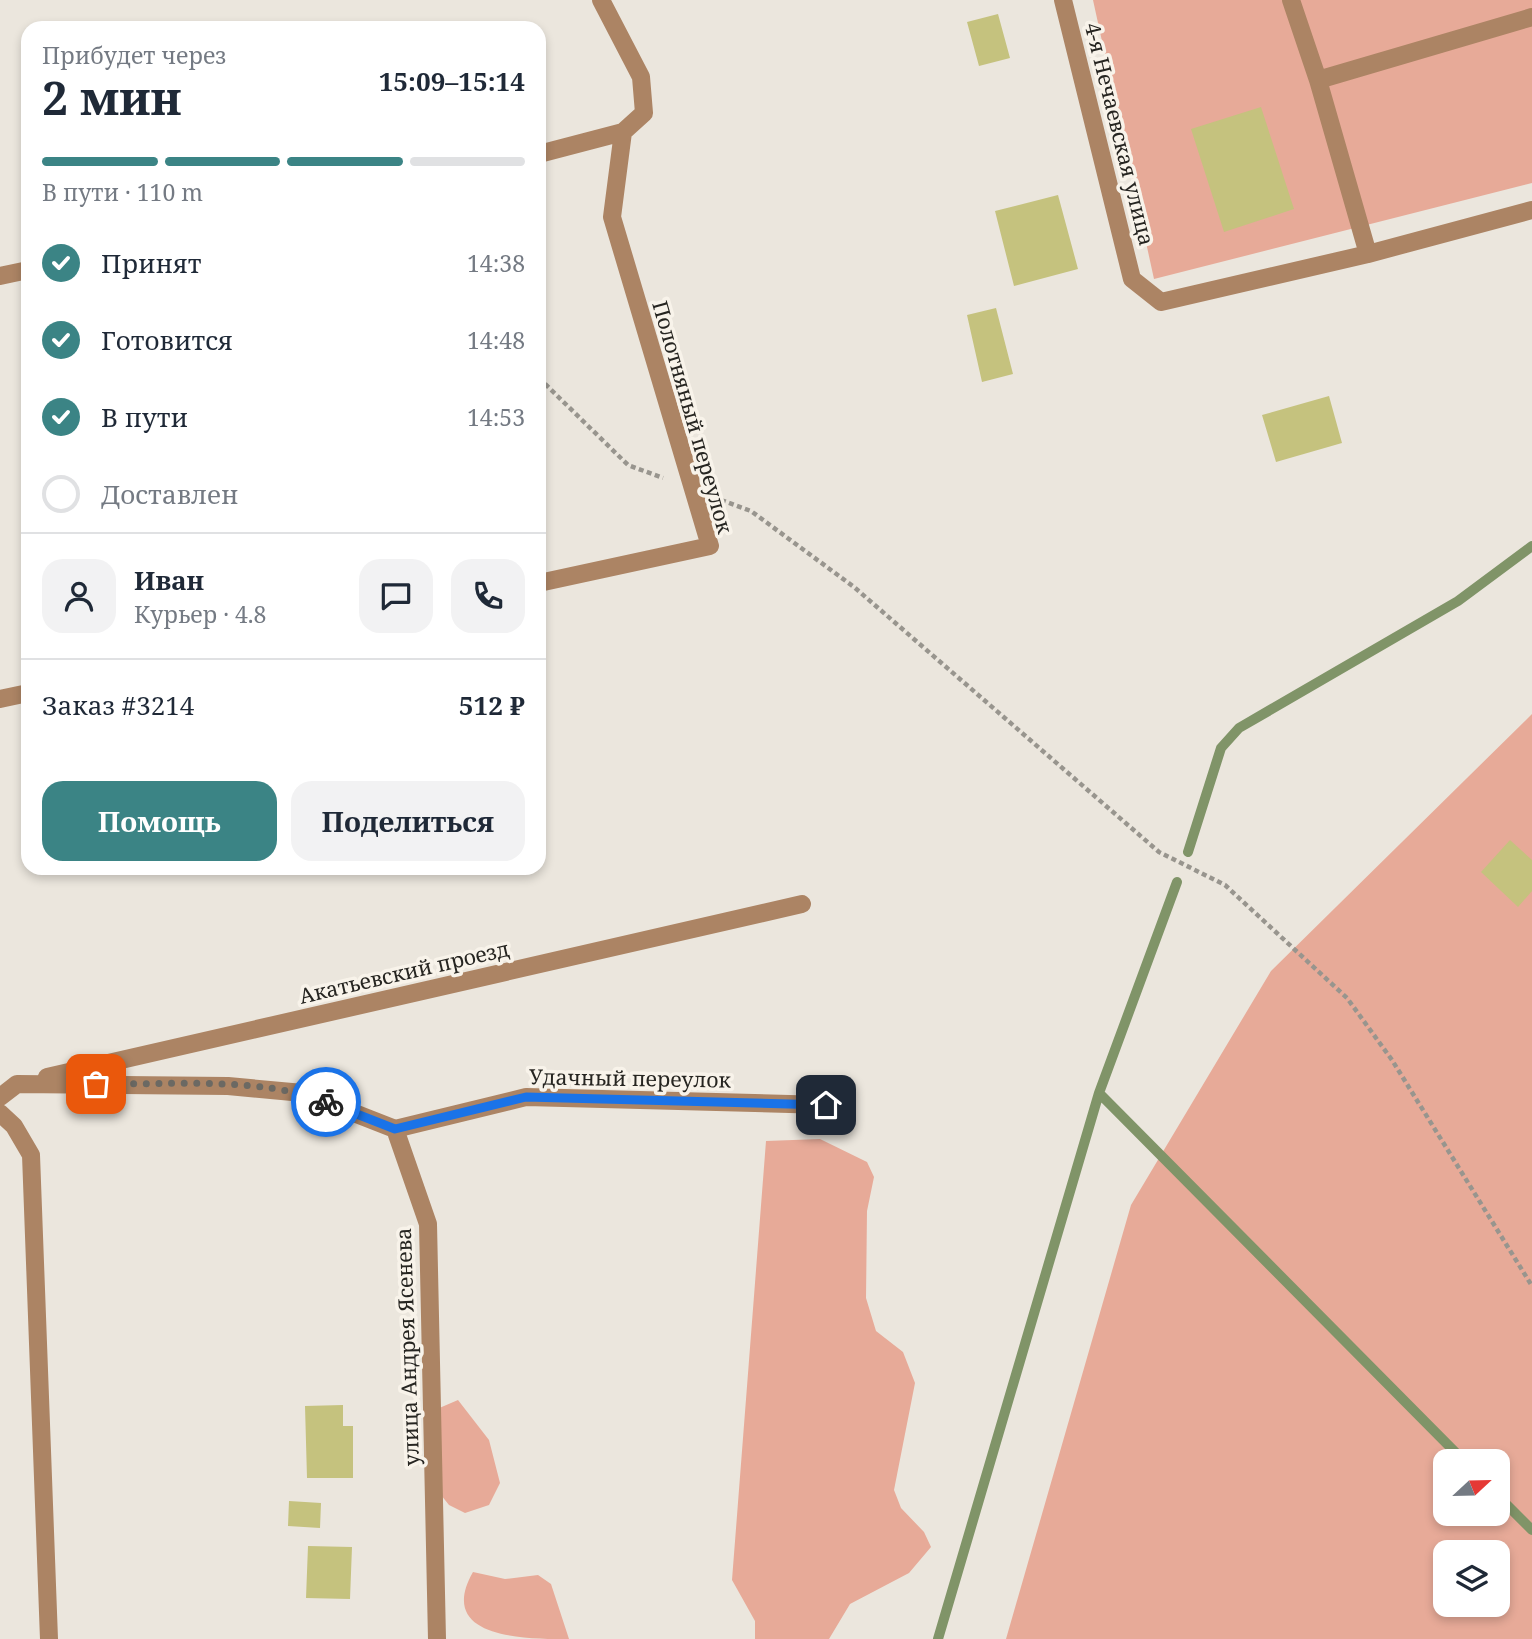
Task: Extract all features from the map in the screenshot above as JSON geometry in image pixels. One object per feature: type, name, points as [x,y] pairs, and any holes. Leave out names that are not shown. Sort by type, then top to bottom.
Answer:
[{"type":"street","points":[[546,152],[623,132],[644,113],[641,77],[601,0]]},
{"type":"street","name":"4-я Нечаевская улица","points":[[1063,0],[1132,279],[1161,302],[1368,254]]},
{"type":"street","points":[[1291,0],[1318,80],[1368,254],[1532,210]]},
{"type":"street","points":[[1318,80],[1532,17]]},
{"type":"street","name":"Полотняный переулок","points":[[546,581],[710,546],[612,217],[623,132]]},
{"type":"street","points":[[0,276],[21,272]]},
{"type":"street","points":[[0,699],[21,694]]},
{"type":"street","name":"Акатьевский проезд","points":[[17,1084],[802,904]]},
{"type":"street","points":[[0,1097],[17,1084],[228,1086],[303,1093],[395,1129]]},
{"type":"street","name":"Удачный переулок","points":[[395,1129],[526,1097],[826,1105]]},
{"type":"street","points":[[0,1113],[14,1126],[31,1155],[49,1639]]},
{"type":"street","name":"улица Андрея Ясенева","points":[[395,1129],[428,1224],[437,1639]]},
{"type":"path","points":[[546,385],[628,465],[751,511],[854,587],[1158,852],[1225,886],[1347,998],[1392,1060],[1532,1286]]},
{"type":"shaded area","points":[[1093,0],[1532,0],[1532,183],[1154,279]]},
{"type":"shaded area","points":[[1532,714],[1532,1639],[1006,1639],[1131,1205],[1271,971]]},
{"type":"shaded area","points":[[820,1139],[867,1162],[874,1177],[867,1211],[866,1298],[876,1331],[903,1352],[915,1383],[894,1490],[901,1508],[924,1532],[931,1547],[909,1573],[850,1604],[829,1639],[755,1639],[755,1621],[732,1580],[766,1141]]},
{"type":"shaded area","points":[[458,1400],[489,1440],[500,1483],[489,1505],[465,1513],[449,1505],[433,1485],[437,1409]]},
{"type":"shaded area","points":[[473,1572],[505,1579],[538,1575],[551,1584],[569,1639],[510,1635],[491,1631],[475,1623],[466,1611],[464,1594]]},
{"type":"building","points":[[998,14],[1010,58],[979,66],[967,22]]},
{"type":"building","points":[[1261,107],[1294,209],[1224,232],[1191,129]]},
{"type":"building","points":[[1058,195],[1078,269],[1014,286],[995,211]]},
{"type":"building","points":[[996,308],[1013,374],[982,382],[967,315]]},
{"type":"building","points":[[1329,396],[1342,443],[1276,462],[1262,415]]},
{"type":"building","points":[[1510,840],[1532,860],[1532,891],[1518,907],[1481,872]]},
{"type":"building","points":[[343,1405],[343,1426],[353,1426],[353,1478],[307,1478],[305,1406]]},
{"type":"building","points":[[289,1501],[321,1503],[320,1528],[288,1526]]},
{"type":"building","points":[[308,1546],[352,1547],[350,1599],[306,1598]]},
{"type":"waterway","points":[[1188,852],[1221,748],[1239,728],[1458,601],[1532,546]]},
{"type":"waterway","points":[[938,1639],[1099,1093],[1177,882]]},
{"type":"waterway","points":[[1099,1093],[1452,1449]]},
{"type":"waterway","points":[[1510,1508],[1532,1530]]},
{"type":"way so far","points":[[96,1084],[228,1086],[303,1093],[326,1102]]},
{"type":"route","points":[[326,1102],[395,1129],[526,1097],[826,1105]]}]
